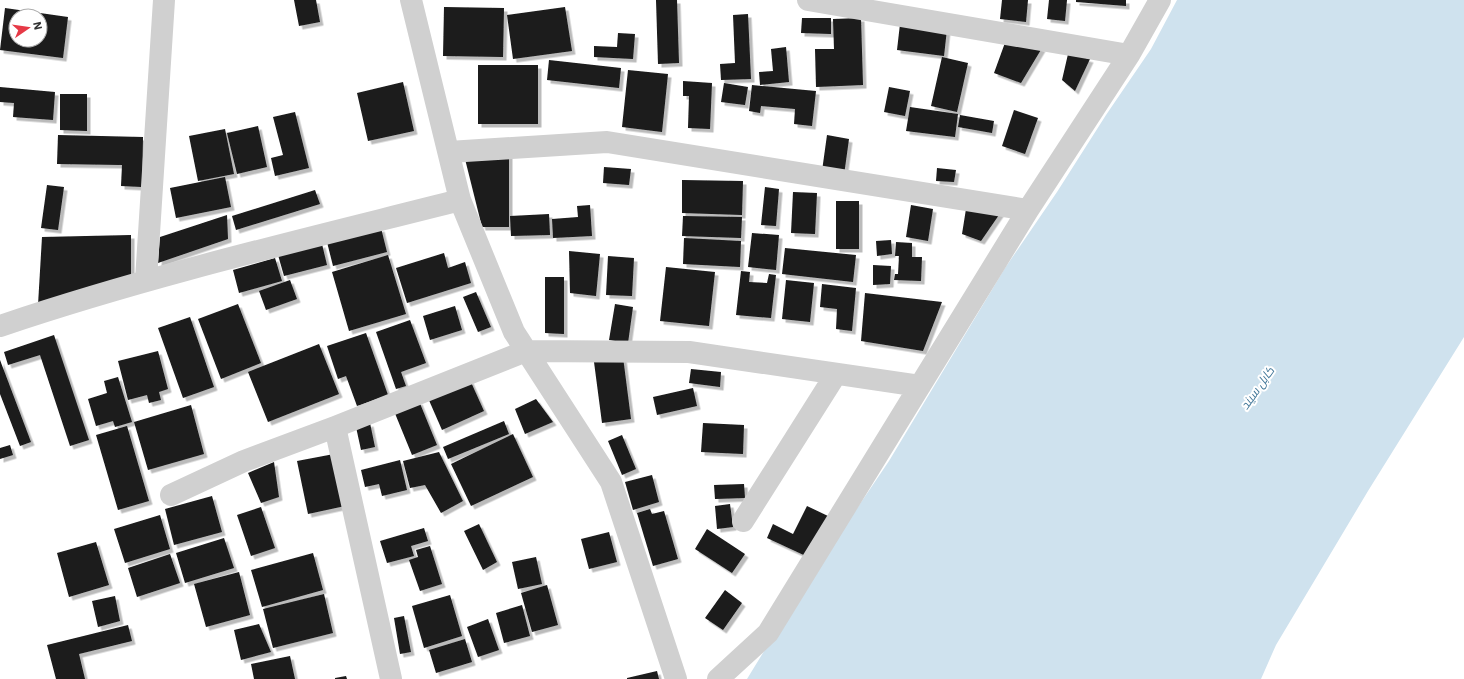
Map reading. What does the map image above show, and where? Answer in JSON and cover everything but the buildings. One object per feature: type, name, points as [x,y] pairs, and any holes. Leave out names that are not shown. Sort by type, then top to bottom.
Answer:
[{"type":"street","points":[[146,280],[164,0]]},
{"type":"street","points":[[411,0],[460,200],[514,332],[611,482],[676,679]]},
{"type":"street","points":[[808,0],[1129,55]]},
{"type":"street","points":[[718,679],[768,633],[1028,210],[1129,55],[1160,0]]},
{"type":"street","points":[[449,152],[607,142],[1028,210]]},
{"type":"street","points":[[0,326],[58,306],[146,280],[460,200]]},
{"type":"street","points":[[171,495],[244,461],[335,427],[526,351],[689,352],[920,386]]},
{"type":"street","points":[[743,521],[836,374]]},
{"type":"street","points":[[335,427],[391,679]]},
{"type":"water","name":"کابل سيند","points":[[1177,0],[1464,0],[1464,337],[1368,491],[1276,645],[1261,679],[747,679],[801,591],[889,461],[1005,268],[1151,49]]}]
